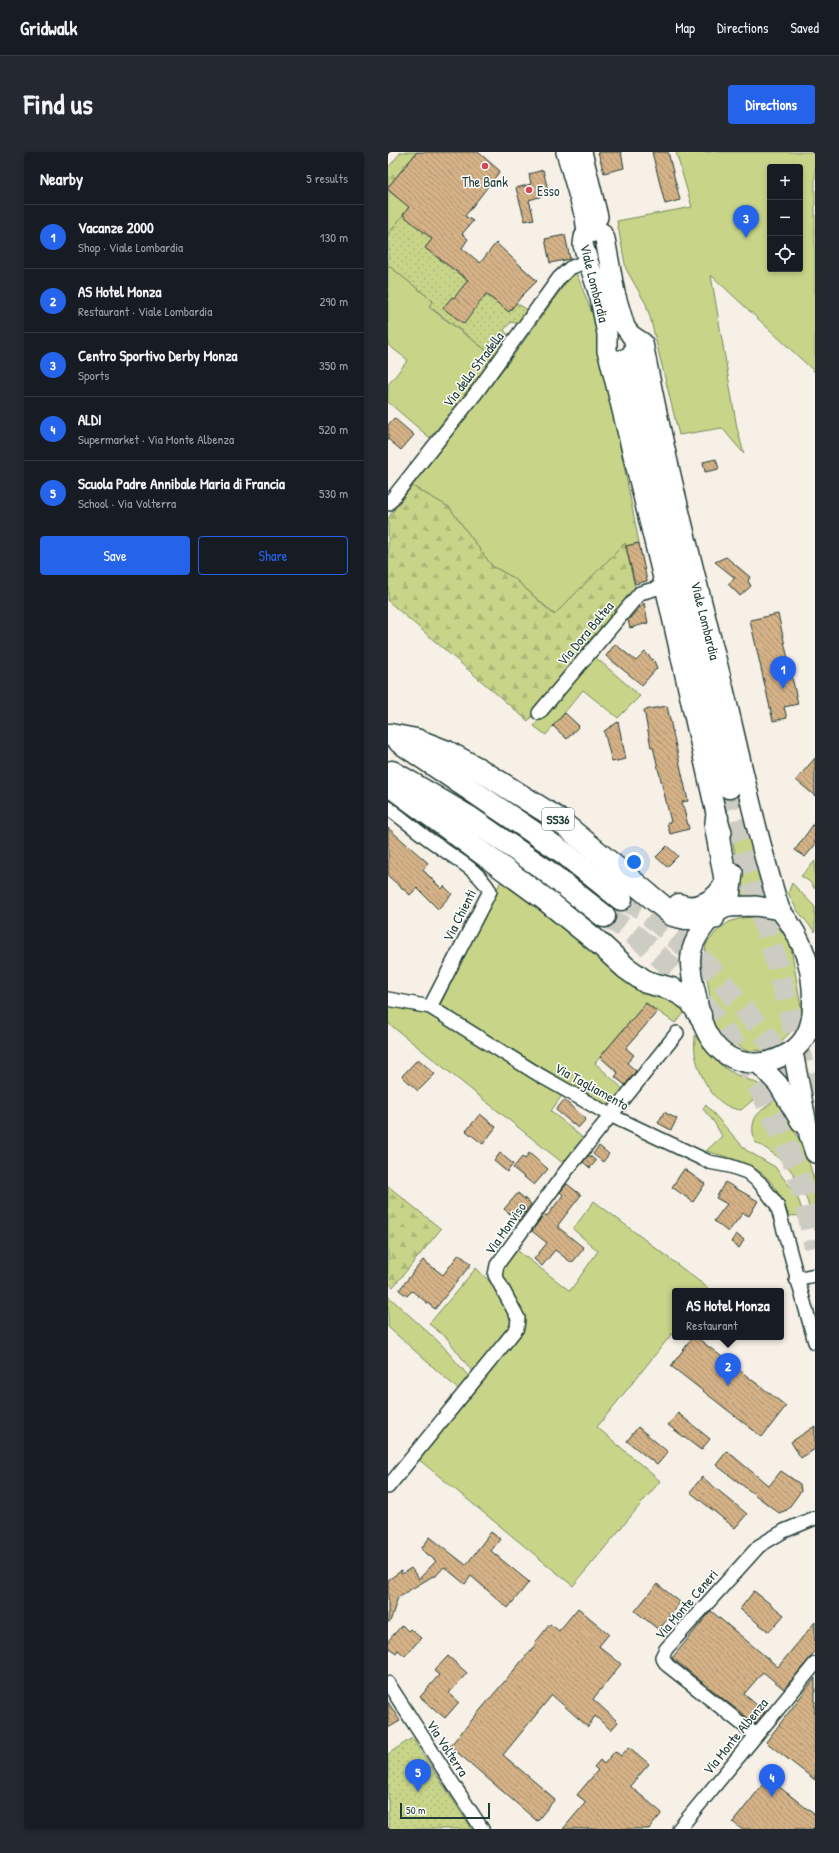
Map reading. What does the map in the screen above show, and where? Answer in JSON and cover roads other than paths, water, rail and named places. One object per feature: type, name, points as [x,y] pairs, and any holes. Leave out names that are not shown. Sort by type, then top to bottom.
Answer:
[{"type":"highway","points":[[619,358],[629,375],[729,787]]},
{"type":"highway","name":"SS36","points":[[389,735],[416,740],[447,752],[480,770],[555,817],[673,915],[686,918],[718,913]]},
{"type":"highway","name":"SS36","points":[[389,735],[564,853],[621,899]]},
{"type":"highway","points":[[388,770],[476,822],[544,869],[604,916]]},
{"type":"highway","points":[[388,784],[546,900],[599,942],[626,968],[646,982],[672,989],[684,996],[691,1001],[700,1015]]},
{"type":"highway","points":[[555,817],[611,848],[673,902],[682,907],[692,908],[702,906],[717,897],[723,891],[726,882],[716,827],[717,818]]},
{"type":"main road","name":"Viale Lombardia","points":[[566,152],[585,217],[594,233],[607,247],[615,293],[625,327],[631,335],[635,345],[635,351],[619,358]]},
{"type":"main road","name":"Viale Lombardia","points":[[582,152],[594,233]]},
{"type":"main road","name":"Viale Lombardia","points":[[594,233],[584,238],[583,245],[600,298],[607,334],[607,351],[619,358],[665,586],[717,818],[732,857],[734,878],[730,898],[701,931],[694,942],[690,956],[700,1015],[705,1030],[722,1052],[741,1063],[758,1064],[777,1060],[793,1052]]},
{"type":"main road","name":"Viale Lombardia","points":[[631,335],[643,343],[662,439],[686,539],[742,764],[763,857],[780,910]]},
{"type":"main road","points":[[718,913],[756,906],[780,910],[794,928],[804,946],[813,997],[808,1029],[802,1042],[793,1052],[797,1065],[798,1082],[809,1135],[815,1154]]},
{"type":"main road","points":[[758,1064],[778,1084],[809,1135]]},
{"type":"street","name":"Via della Stradella","points":[[388,504],[476,393],[559,278],[570,268],[589,260]]},
{"type":"street","name":"Via Dora Baltea","points":[[539,713],[640,593],[665,586]]},
{"type":"street","name":"Via Chienti","points":[[388,808],[437,846],[458,859],[480,876],[490,891],[430,1007]]},
{"type":"street","name":"Via Tagliamento","points":[[388,998],[430,1007],[541,1076],[610,1115],[709,1162],[730,1166],[747,1172],[760,1183],[777,1205],[796,1279]]},
{"type":"street","name":"Via Monviso","points":[[388,1487],[516,1328],[518,1318],[495,1274],[497,1265],[566,1171],[677,1033]]},
{"type":"street","points":[[815,1275],[796,1279],[815,1342]]},
{"type":"street","name":"Via Monte Ceneri","points":[[756,1735],[667,1665],[662,1657],[666,1649],[758,1546],[784,1531],[815,1518]]},
{"type":"street","name":"Via Monte Albenza","points":[[679,1829],[815,1664]]},
{"type":"street","name":"Via Volterra","points":[[388,1683],[482,1829]]},
{"type":"tunnel","points":[[729,787],[750,877],[777,964],[815,1112]]},
{"type":"tunnel","points":[[621,899],[641,908],[713,971],[768,1039],[800,1098]]},
{"type":"tunnel","points":[[604,916],[626,929],[660,957],[698,997],[732,1041],[760,1089],[794,1165],[805,1198],[815,1247]]},
{"type":"place","name":"The Bank","points":[[485,166]]},
{"type":"place","name":"Esso","points":[[529,190]]},
{"type":"place","name":"Centro Sportivo Derby Monza","points":[[746,238]]},
{"type":"place","name":"Vacanze 2000","points":[[783,689]]},
{"type":"place","name":"AS Hotel Monza","points":[[728,1386]]},
{"type":"place","name":"Scuola Padre Annibale Maria di Francia","points":[[418,1792]]},
{"type":"place","name":"ALDI","points":[[772,1797]]}]
